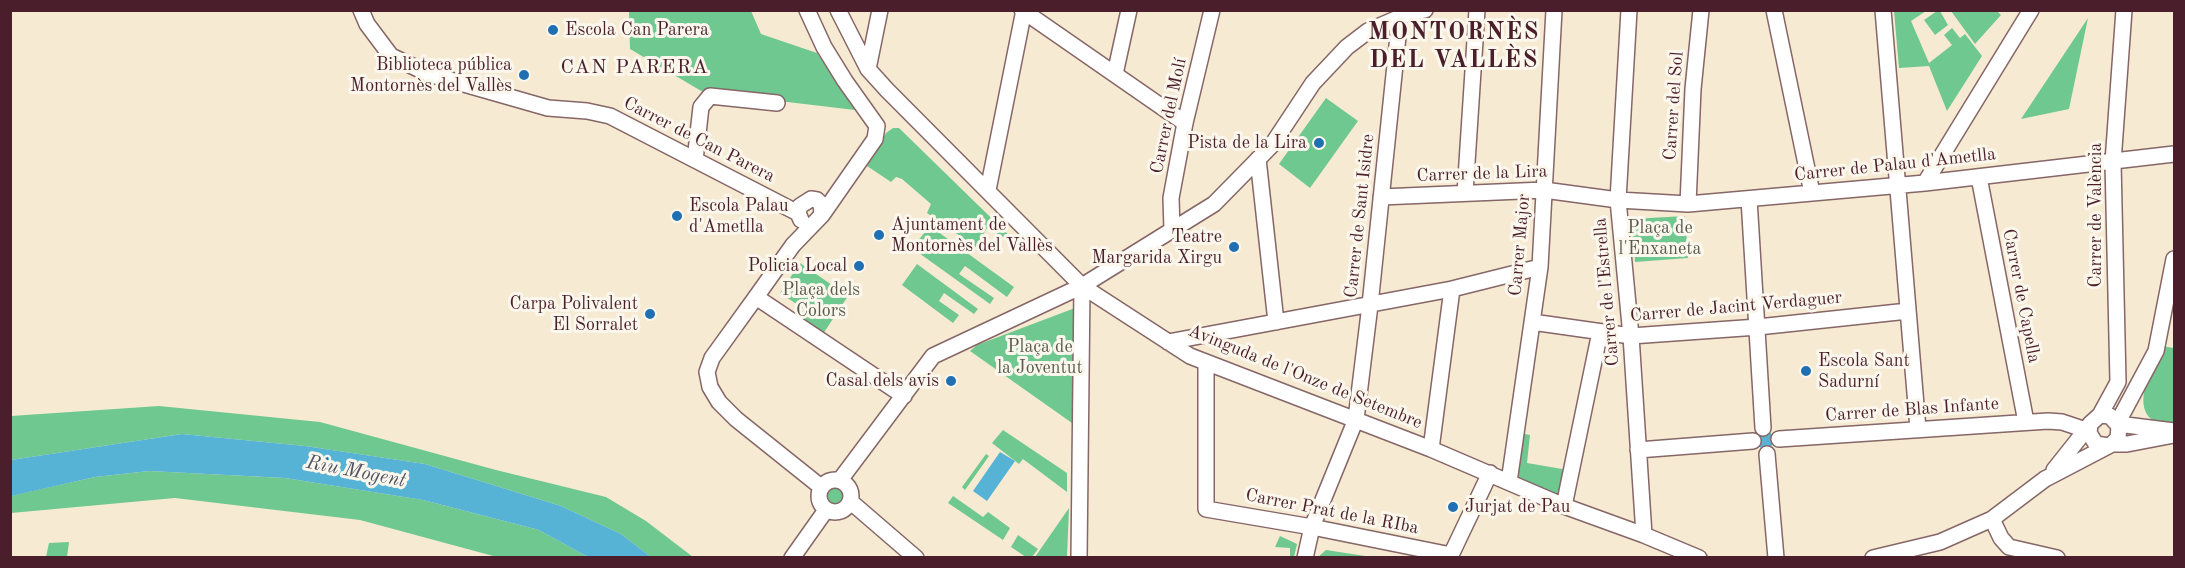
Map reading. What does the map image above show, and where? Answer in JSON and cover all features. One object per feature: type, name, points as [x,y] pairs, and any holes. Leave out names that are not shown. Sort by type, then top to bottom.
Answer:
[{"type":"street","name":"Carrer de Can Parera","points":[[362,10],[367,24],[391,56],[429,74],[548,108],[587,111],[610,116],[808,218]]},
{"type":"street","points":[[807,10],[830,56],[878,126],[875,139],[836,194],[808,218],[793,245],[712,358],[707,372],[710,387],[719,402],[736,419],[820,488]]},
{"type":"street","name":"Avinguda de l'Onze de Setembre","points":[[838,10],[868,69],[1082,286],[1168,342],[1190,356],[1431,448],[1564,506],[1699,558]]},
{"type":"street","points":[[868,69],[880,10]]},
{"type":"street","points":[[1114,74],[1129,10]]},
{"type":"street","name":"Carrer del Molí","points":[[1172,230],[1172,198],[1185,123],[1212,10]]},
{"type":"street","points":[[840,480],[933,357],[1082,286],[1214,204],[1272,145],[1313,83],[1347,47],[1368,31],[1400,17],[1425,10]]},
{"type":"street","points":[[1465,193],[1477,10]]},
{"type":"street","name":"Carrer Major","points":[[1509,482],[1540,267],[1554,10]]},
{"type":"street","name":"Carrer de l'Estrella","points":[[1629,10],[1618,200],[1644,535]]},
{"type":"street","name":"Carrer del Sol","points":[[1688,204],[1693,89],[1701,10]]},
{"type":"street","points":[[1774,10],[1812,193]]},
{"type":"street","points":[[1883,10],[1918,429]]},
{"type":"street","points":[[1925,183],[2031,10]]},
{"type":"street","name":"Carrer de València","points":[[2100,415],[2118,382],[2113,162],[2124,10]]},
{"type":"street","points":[[988,190],[1023,11],[1185,123]]},
{"type":"street","name":"Carrer de Sant Isidre","points":[[1305,558],[1312,527],[1356,419],[1400,17]]},
{"type":"street","points":[[695,160],[701,106],[710,96],[777,103]]},
{"type":"street","name":"Carrer de Palau d'Ametlla","points":[[1618,200],[1688,204],[1749,199],[1898,186],[2175,154]]},
{"type":"street","points":[[1258,159],[1276,322]]},
{"type":"street","name":"Carrer de Capella","points":[[1978,177],[2026,422]]},
{"type":"street","name":"Carrer de la Lira","points":[[1381,197],[1544,190],[1618,200]]},
{"type":"street","points":[[1749,199],[1763,428]]},
{"type":"street","points":[[1873,558],[1940,542],[1992,519],[2045,479],[2110,445],[2120,434],[2118,423],[2156,351],[2175,259]]},
{"type":"street","points":[[1168,342],[1452,289],[1540,267]]},
{"type":"street","points":[[1079,558],[1082,286]]},
{"type":"street","points":[[1431,448],[1452,289]]},
{"type":"street","points":[[756,297],[904,396]]},
{"type":"street","name":"Carrer de Jacint Verdaguer","points":[[1532,322],[1630,336],[1758,327],[1908,311]]},
{"type":"street","points":[[1564,506],[1600,332]]},
{"type":"street","name":"Carrer Prat de la RIba","points":[[1206,362],[1206,509],[1312,527],[1451,555],[1490,473]]},
{"type":"street","points":[[2136,389],[2138,414],[2149,427]]},
{"type":"street","points":[[2100,415],[2110,416],[2118,423],[2175,433],[2127,444],[2110,445],[2096,444],[2089,432],[2092,420],[2100,415]]},
{"type":"street","points":[[2048,421],[2061,428],[2067,440],[2066,456]]},
{"type":"street","name":"Carrer de Blas Infante","points":[[1779,439],[2048,421],[2062,422],[2089,432]]},
{"type":"street","points":[[1763,428],[1774,430],[1779,439],[1777,448],[1767,454],[1757,450],[1753,441],[1755,434],[1763,428]]},
{"type":"street","points":[[2045,479],[2081,436],[2089,432]]},
{"type":"street","points":[[1638,450],[1753,441]]},
{"type":"street","points":[[1767,454],[1776,558]]},
{"type":"street","points":[[829,480],[840,480],[850,489],[851,502],[847,508],[833,513],[826,510],[819,502],[820,488],[829,480]]},
{"type":"street","points":[[851,502],[916,558]]},
{"type":"street","points":[[792,558],[826,510]]},
{"type":"street","points":[[1992,519],[2001,538],[2009,547],[2057,558]]},
{"type":"green space","points":[[629,11],[751,11],[761,34],[817,53],[855,110],[703,92],[630,49]]},
{"type":"green space","points":[[1894,11],[1926,11],[1911,21],[1929,63],[1952,45],[1944,35],[1952,28],[1960,38],[1965,34],[1982,56],[1947,111],[1929,66],[1899,68]]},
{"type":"green space","points":[[1940,11],[1948,25],[1935,35],[1924,20]]},
{"type":"green space","points":[[1951,11],[1997,11],[2001,15],[1975,44]]},
{"type":"green space","points":[[2088,18],[2069,109],[2021,119]]},
{"type":"green space","name":"Pista de la Lira","points":[[1326,98],[1358,121],[1310,188],[1279,164]]},
{"type":"green space","points":[[893,128],[899,128],[1020,246],[987,228],[976,247],[927,213],[931,204],[902,179],[896,177],[891,182],[867,166],[886,133]]},
{"type":"green space","name":"Plaça de l'Enxaneta","points":[[1685,216],[1688,258],[1635,262],[1632,219]]},
{"type":"green space","points":[[930,226],[1014,287],[1007,297],[965,266],[959,274],[994,298],[990,304],[912,248]]},
{"type":"green space","name":"Plaça dels Colors","points":[[800,263],[848,296],[823,334],[798,317],[804,309],[780,293]]},
{"type":"green space","points":[[917,264],[978,309],[974,314],[944,293],[939,301],[959,315],[953,323],[902,285]]},
{"type":"green space","name":"Plaça de la Joventut","points":[[1075,308],[1077,333],[1072,423],[970,351],[977,345]]},
{"type":"green space","points":[[2161,346],[2174,348],[2174,427],[2152,420],[2146,413],[2144,404],[2146,384]]},
{"type":"green space","points":[[159,406],[320,422],[606,497],[646,521],[693,557],[651,557],[621,534],[561,506],[425,464],[305,446],[182,434],[11,460],[11,416]]},
{"type":"green space","points":[[1003,430],[1067,473],[1067,492],[1023,459],[1019,464],[992,443]]},
{"type":"green space","points":[[1520,433],[1530,435],[1527,463],[1568,470],[1561,500],[1513,479]]},
{"type":"green space","points":[[986,454],[989,456],[965,490],[962,487]]},
{"type":"green space","points":[[149,471],[285,478],[423,500],[539,530],[588,557],[497,557],[360,520],[175,498],[11,513],[10,496],[95,477]]},
{"type":"green space","points":[[834,487],[840,490],[843,496],[840,502],[834,505],[828,502],[825,496],[828,490]]},
{"type":"green space","points":[[953,496],[983,517],[988,512],[1010,528],[1003,540],[948,503]]},
{"type":"green space","points":[[1069,508],[1067,557],[1035,557]]},
{"type":"green space","points":[[1018,535],[1038,549],[1032,557],[1026,557],[1011,547]]},
{"type":"green space","points":[[1280,536],[1297,544],[1294,557],[1290,557],[1290,548],[1275,547]]},
{"type":"green space","points":[[69,542],[67,557],[46,557],[49,543]]},
{"type":"green space","points":[[1326,550],[1372,557],[1318,557]]},
{"type":"water","points":[[1761,431],[1769,431],[1774,436],[1772,447],[1761,449],[1756,444],[1756,436]]},
{"type":"water","name":"Riu Mogent","points":[[182,434],[305,446],[425,464],[561,506],[621,534],[651,557],[588,557],[539,530],[423,500],[285,478],[149,471],[95,477],[11,496],[11,460]]},
{"type":"water","points":[[1000,452],[1015,461],[987,501],[973,491]]},
{"type":"place","name":"Escola Can Parera","points":[[553,30]]},
{"type":"place","name":"Biblioteca pública Montornès del Vallès","points":[[524,75]]},
{"type":"place","name":"Pista de la Lira","points":[[1319,143]]},
{"type":"place","name":"Escola Palau d'Ametlla","points":[[677,216]]},
{"type":"place","name":"Ajuntament de Montornès del Vallès","points":[[879,235]]},
{"type":"place","name":"Teatre Margarida Xirgu","points":[[1234,247]]},
{"type":"place","name":"Policia Local","points":[[859,266]]},
{"type":"place","name":"Carpa Polivalent El Sorralet","points":[[650,314]]},
{"type":"place","name":"Escola Sant Sadurní","points":[[1806,371]]},
{"type":"place","name":"Casal dels avis","points":[[951,381]]},
{"type":"place","name":"Jurjat de Pau","points":[[1453,507]]},
{"type":"district","name":"MONTORNÈS DEL VALLÈS","points":[[1454,47]]},
{"type":"district","name":"CAN PARERA","points":[[635,68]]}]
